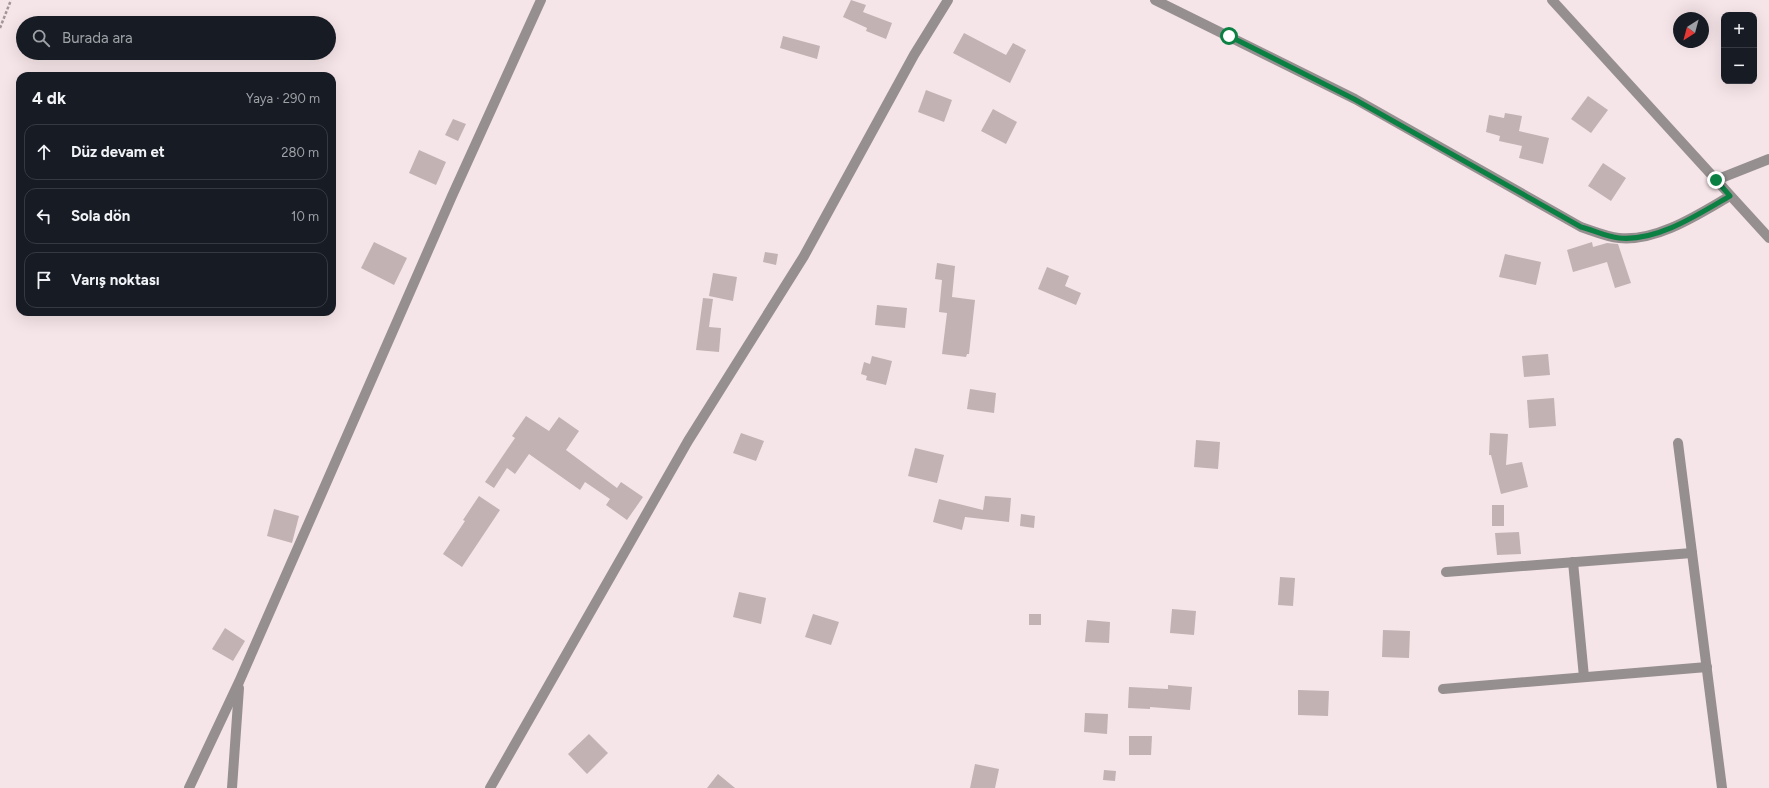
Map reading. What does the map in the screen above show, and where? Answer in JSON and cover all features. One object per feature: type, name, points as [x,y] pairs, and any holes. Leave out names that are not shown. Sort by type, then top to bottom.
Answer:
[{"type":"street","points":[[189,788],[239,682],[449,203],[541,0]]},
{"type":"street","points":[[490,788],[688,441],[804,256],[914,55],[948,0]]},
{"type":"street","points":[[1155,0],[1354,99],[1581,227],[1619,238],[1647,236],[1687,221],[1730,196]]},
{"type":"street","points":[[1552,0],[1769,238]]},
{"type":"street","points":[[1716,180],[1769,159]]},
{"type":"street","points":[[1678,443],[1722,788]]},
{"type":"street","points":[[1446,572],[1692,554]]},
{"type":"street","points":[[1573,562],[1584,677]]},
{"type":"street","points":[[1443,689],[1707,667]]},
{"type":"street","points":[[232,788],[239,682]]},
{"type":"path","points":[[0,28],[11,0]]},
{"type":"building","points":[[851,0],[866,5],[863,12],[892,23],[886,39],[866,31],[867,28],[843,17]]},
{"type":"building","points":[[964,33],[1006,55],[1013,43],[1026,50],[1010,83],[953,53]]},
{"type":"building","points":[[783,36],[820,46],[817,59],[780,48]]},
{"type":"building","points":[[926,90],[952,100],[944,122],[918,112]]},
{"type":"building","points":[[1588,96],[1608,110],[1591,133],[1571,119]]},
{"type":"building","points":[[993,109],[1017,122],[1006,144],[981,131]]},
{"type":"building","points":[[1505,113],[1522,116],[1519,131],[1549,138],[1543,164],[1519,158],[1522,146],[1499,141],[1500,136],[1486,132],[1489,115],[1504,118]]},
{"type":"building","points":[[453,119],[466,124],[458,141],[445,135]]},
{"type":"building","points":[[419,150],[446,162],[436,185],[409,173]]},
{"type":"building","points":[[1603,163],[1626,178],[1611,201],[1588,186]]},
{"type":"building","points":[[374,242],[407,258],[394,285],[361,268]]},
{"type":"building","points":[[1592,242],[1593,247],[1607,243],[1618,244],[1631,283],[1615,288],[1607,262],[1573,272],[1567,250]]},
{"type":"building","points":[[765,252],[778,254],[776,265],[763,262]]},
{"type":"building","points":[[1505,254],[1541,262],[1536,285],[1499,277]]},
{"type":"building","points":[[937,263],[955,266],[952,297],[975,300],[969,354],[967,354],[966,357],[942,354],[947,313],[939,312],[942,280],[935,279]]},
{"type":"building","points":[[1047,267],[1069,276],[1065,286],[1081,293],[1076,305],[1038,289]]},
{"type":"building","points":[[713,273],[737,277],[733,301],[709,296]]},
{"type":"building","points":[[703,298],[713,299],[709,327],[721,328],[719,352],[696,350]]},
{"type":"building","points":[[877,305],[907,308],[905,328],[875,325]]},
{"type":"building","points":[[1548,354],[1550,375],[1524,377],[1522,356]]},
{"type":"building","points":[[872,356],[892,361],[886,385],[866,380],[867,376],[861,374],[864,362],[870,364]]},
{"type":"building","points":[[970,389],[996,393],[994,413],[967,409]]},
{"type":"building","points":[[1554,398],[1556,426],[1529,428],[1527,400]]},
{"type":"building","points":[[526,416],[549,431],[559,417],[579,431],[566,450],[617,488],[621,482],[643,497],[627,520],[606,505],[610,499],[585,482],[580,490],[529,454],[515,474],[507,468],[494,488],[485,482],[515,438],[512,436]]},
{"type":"building","points":[[741,433],[764,441],[756,461],[733,453]]},
{"type":"building","points":[[1490,433],[1508,434],[1506,465],[1522,462],[1528,487],[1501,494],[1491,455],[1489,455]]},
{"type":"building","points":[[1196,440],[1220,442],[1218,469],[1194,467]]},
{"type":"building","points":[[915,448],[944,455],[937,483],[908,476]]},
{"type":"building","points":[[479,496],[500,510],[462,567],[443,554],[465,521],[463,520]]},
{"type":"building","points":[[985,496],[1011,498],[1009,522],[965,517],[962,530],[933,522],[939,499],[983,510]]},
{"type":"building","points":[[1492,505],[1504,505],[1504,526],[1492,526]]},
{"type":"building","points":[[274,509],[299,516],[292,543],[267,536]]},
{"type":"building","points":[[1021,514],[1035,516],[1034,528],[1020,526]]},
{"type":"building","points":[[1519,532],[1521,554],[1497,555],[1495,533]]},
{"type":"building","points":[[1280,577],[1295,578],[1293,606],[1278,605]]},
{"type":"building","points":[[739,592],[766,598],[761,624],[733,617]]},
{"type":"building","points":[[1172,609],[1196,611],[1194,635],[1170,633]]},
{"type":"building","points":[[813,614],[839,622],[831,645],[805,637]]},
{"type":"building","points":[[1029,614],[1041,614],[1041,625],[1029,625]]},
{"type":"building","points":[[1087,620],[1110,622],[1109,643],[1085,642]]},
{"type":"building","points":[[225,628],[245,641],[233,661],[212,649]]},
{"type":"building","points":[[1383,630],[1410,631],[1409,658],[1382,657]]},
{"type":"building","points":[[1168,685],[1192,687],[1190,710],[1150,707],[1150,709],[1128,708],[1129,687],[1168,689]]},
{"type":"building","points":[[1298,690],[1329,691],[1328,716],[1298,715]]},
{"type":"building","points":[[1085,713],[1108,714],[1107,734],[1084,732]]},
{"type":"building","points":[[589,734],[608,753],[587,774],[568,754]]},
{"type":"building","points":[[1129,736],[1152,736],[1151,755],[1129,755]]},
{"type":"building","points":[[975,764],[999,769],[995,788],[970,788]]},
{"type":"building","points":[[1104,770],[1116,771],[1115,781],[1103,780]]},
{"type":"building","points":[[718,774],[735,788],[707,788]]},
{"type":"route","points":[[1229,36],[1354,99],[1581,227],[1619,238],[1647,236],[1687,221],[1730,196],[1716,180]]}]
